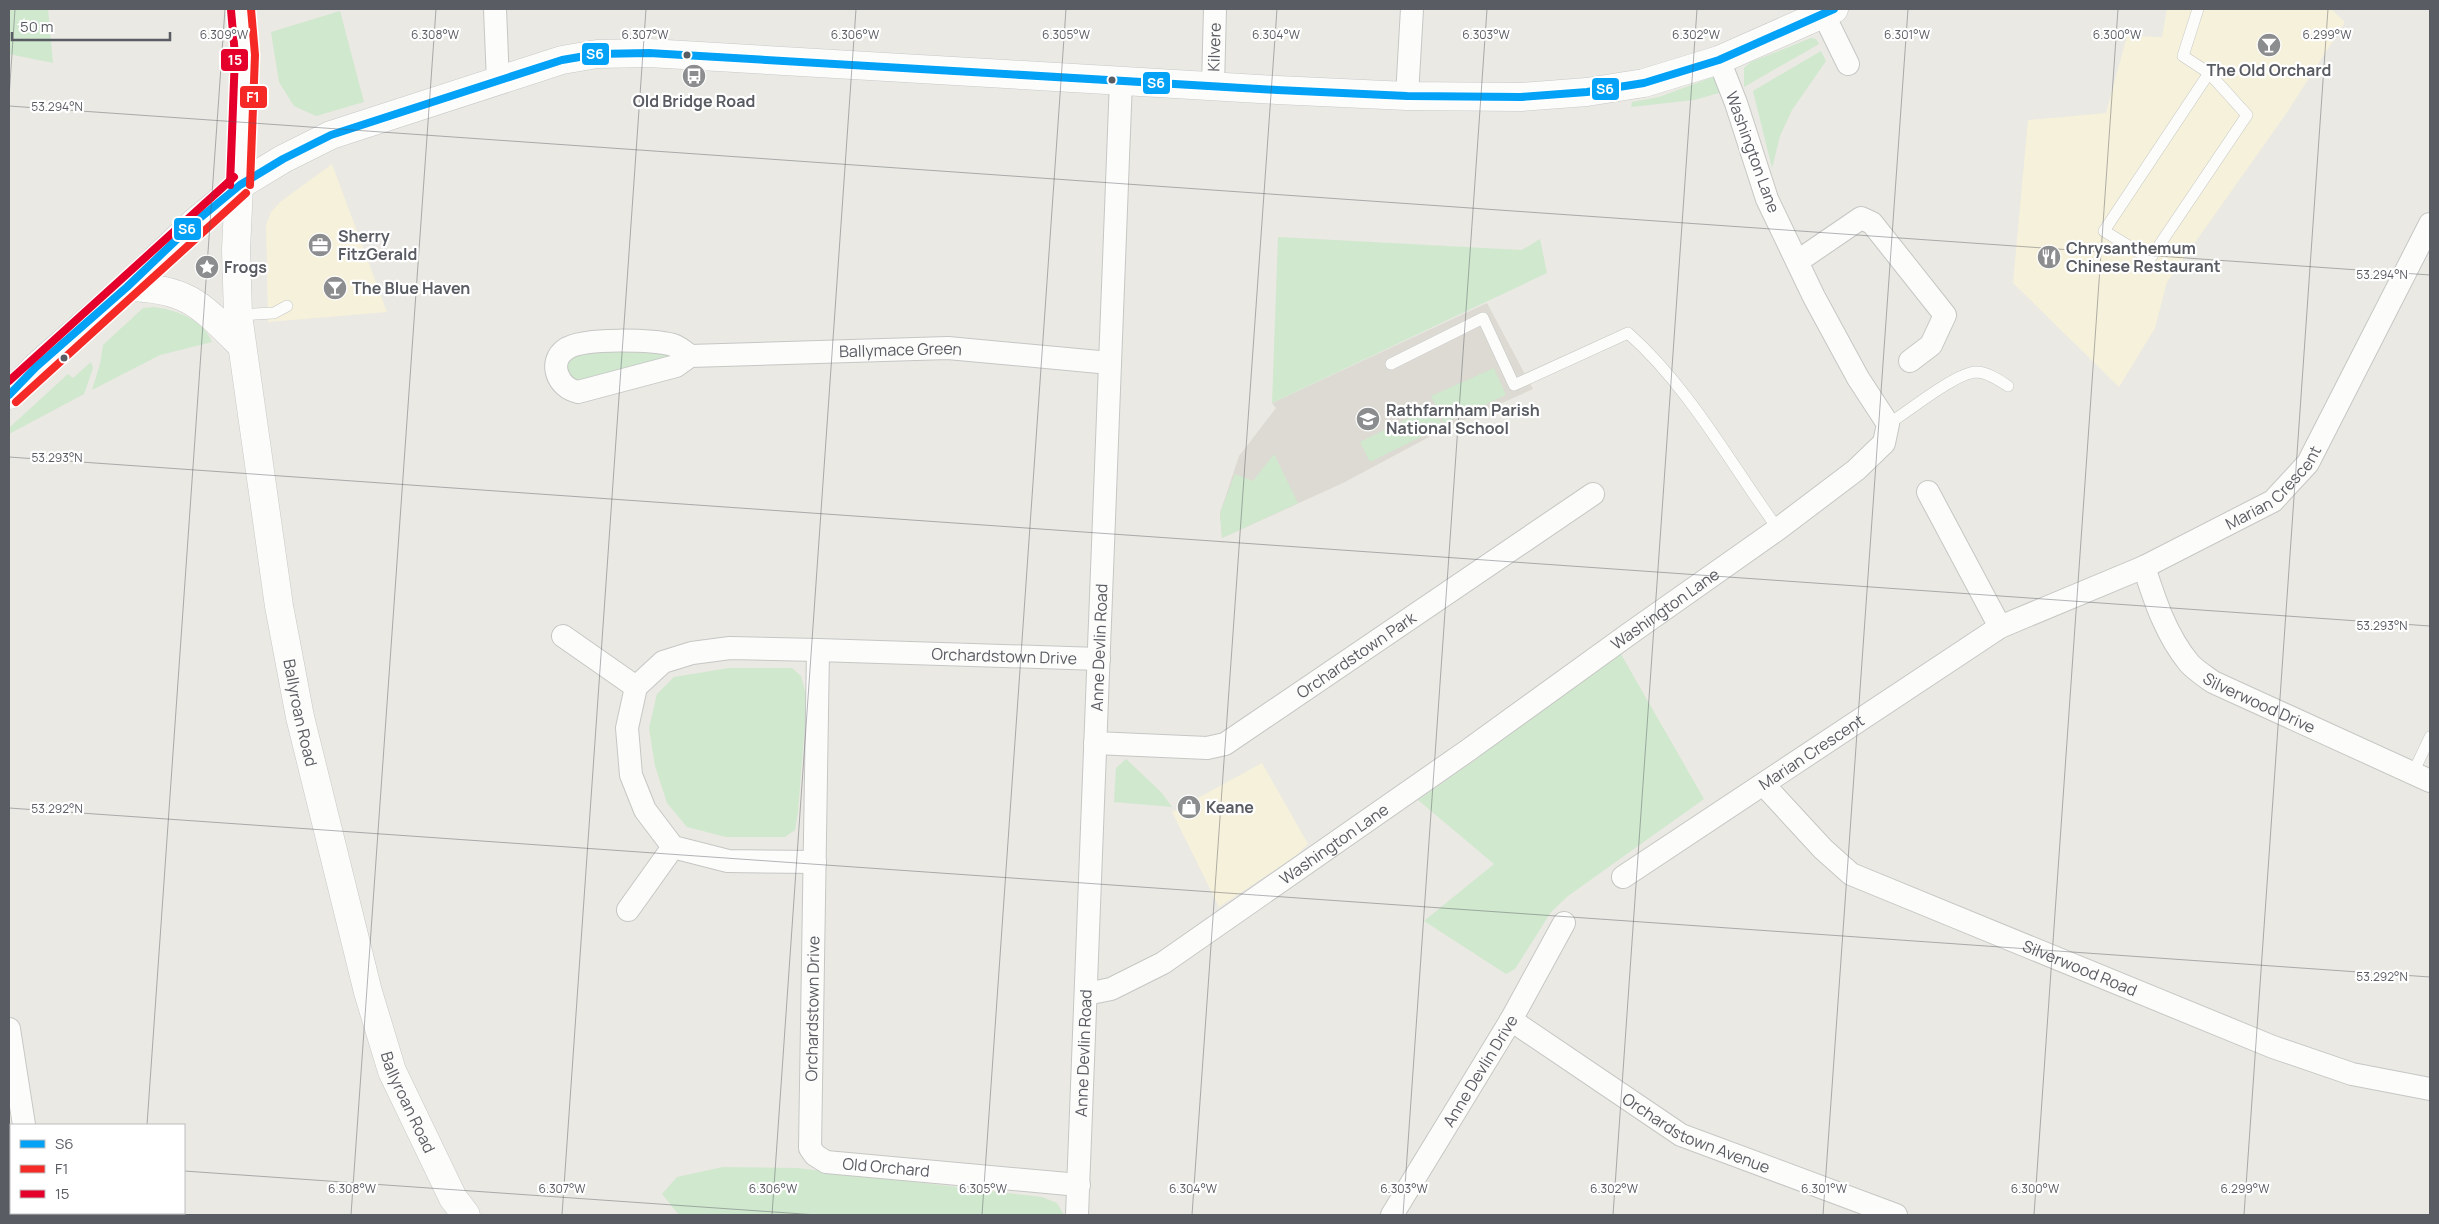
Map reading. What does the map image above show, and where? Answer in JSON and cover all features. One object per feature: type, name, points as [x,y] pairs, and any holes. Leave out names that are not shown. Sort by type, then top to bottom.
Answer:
[{"type":"main road","points":[[240,185],[245,55],[241,9]]},
{"type":"main road","points":[[9,395],[36,367],[127,288],[194,223],[240,185],[283,159],[331,135],[562,60],[614,53],[1407,96],[1521,97],[1587,92],[1644,83],[1719,60],[1828,11]]},
{"type":"main road","name":"Ballyroan Road","points":[[240,185],[236,250],[241,345],[278,606],[300,717],[368,992],[392,1071],[453,1198],[466,1215]]},
{"type":"main road","points":[[127,288],[156,288],[192,300],[241,345]]},
{"type":"street","points":[[495,9],[498,82]]},
{"type":"street","name":"Kilvere","points":[[1213,86],[1215,9]]},
{"type":"street","points":[[1407,96],[1412,9]]},
{"type":"street","points":[[1828,11],[1848,64]]},
{"type":"street","name":"Washington Lane","points":[[1086,994],[1111,989],[1163,962],[1467,751],[1778,529],[1856,470],[1884,443],[1888,424],[1858,378],[1767,198],[1736,103],[1719,60]]},
{"type":"street","name":"Anne Devlin Road","points":[[1077,1215],[1120,80]]},
{"type":"street","points":[[1798,262],[1861,218],[1872,223],[1945,315],[1931,346],[1910,361]]},
{"type":"street","name":"Marian Crescent","points":[[1623,878],[2000,627],[2144,567],[2273,501],[2308,463],[2430,224]]},
{"type":"street","name":"Ballymace Green","points":[[690,356],[675,345],[602,340],[573,345],[566,349],[557,361],[557,373],[567,388],[584,391],[676,366],[690,356],[948,348],[1110,363]]},
{"type":"street","points":[[1928,492],[2000,627]]},
{"type":"street","name":"Orchardstown Park","points":[[1096,743],[1207,748],[1225,744],[1593,494]]},
{"type":"street","name":"Silverwood Drive","points":[[2144,567],[2156,604],[2170,636],[2190,664],[2197,670],[2213,682],[2422,777]]},
{"type":"street","points":[[563,636],[636,687],[627,728],[631,775],[645,810],[673,847],[728,861],[815,862]]},
{"type":"street","name":"Orchardstown Drive","points":[[636,687],[663,662],[692,653],[730,648],[1099,659]]},
{"type":"street","name":"Orchardstown Drive","points":[[815,1155],[810,1148],[810,1124],[818,650]]},
{"type":"street","name":"Silverwood Road","points":[[1764,785],[1823,849],[1851,874],[2273,1047],[2352,1074],[2430,1089]]},
{"type":"street","points":[[628,910],[673,847]]},
{"type":"street","name":"Anne Devlin Drive","points":[[1392,1215],[1511,1020],[1564,923]]},
{"type":"street","name":"Orchardstown Avenue","points":[[1511,1020],[1681,1135],[1896,1215]]},
{"type":"street","points":[[9,1029],[24,1124]]},
{"type":"street","name":"Old Orchard","points":[[815,1155],[826,1162],[1079,1185]]},
{"type":"lane","points":[[2198,9],[2183,56],[2208,73],[2247,115],[2150,259],[2104,230],[2208,73]]},
{"type":"lane","points":[[238,315],[274,313],[287,306]]},
{"type":"lane","points":[[1391,364],[1483,318],[1514,385],[1628,333],[1648,351],[1683,392],[1778,529]]},
{"type":"lane","points":[[1888,424],[1956,378],[1976,372],[1993,377],[2008,386]]},
{"type":"lane","points":[[2422,777],[2430,737]]},
{"type":"shaded area","points":[[2167,9],[2331,9],[2345,22],[2286,114],[2167,282],[2155,328],[2119,387],[2013,283],[2028,120],[2106,113],[2127,36],[2162,37]]},
{"type":"shaded area","points":[[332,164],[387,312],[268,322],[266,225],[271,212],[280,202]]},
{"type":"shaded area","name":"Rathfarnham Parish National School","points":[[1487,303],[1533,389],[1444,429],[1343,483],[1222,538],[1220,513],[1239,456],[1276,408],[1272,403]]},
{"type":"shaded area","points":[[1262,763],[1308,844],[1297,855],[1219,907],[1172,812]]},
{"type":"green space","points":[[9,9],[48,9],[53,63],[9,54]]},
{"type":"green space","points":[[340,11],[364,102],[316,116],[294,106],[279,82],[271,32]]},
{"type":"green space","points":[[1811,38],[1816,39],[1819,44],[1744,87],[1744,68],[1751,62]]},
{"type":"green space","points":[[1821,51],[1826,61],[1792,110],[1780,136],[1772,168],[1753,91]]},
{"type":"green space","points":[[1717,77],[1726,91],[1694,100],[1631,107],[1632,102],[1659,97]]},
{"type":"green space","points":[[1278,237],[1522,250],[1540,239],[1547,273],[1272,403]]},
{"type":"green space","points":[[154,307],[171,310],[188,317],[202,327],[212,342],[160,355],[92,390],[100,364],[103,345],[143,308]]},
{"type":"green space","points":[[573,346],[696,353],[575,385],[560,372]]},
{"type":"green space","points":[[91,362],[93,368],[84,394],[9,434],[9,428],[68,374],[73,378]]},
{"type":"green space","points":[[1494,368],[1506,395],[1444,423],[1431,396]]},
{"type":"green space","points":[[1433,406],[1443,426],[1370,462],[1360,442]]},
{"type":"green space","points":[[1274,454],[1298,503],[1222,538],[1220,513],[1235,474],[1253,481]]},
{"type":"green space","points":[[1618,649],[1704,799],[1568,896],[1551,912],[1515,969],[1506,974],[1424,921],[1494,864],[1418,800],[1478,758],[1548,697]]},
{"type":"green space","points":[[729,668],[792,668],[801,676],[807,698],[798,812],[795,830],[785,837],[726,837],[687,827],[667,803],[655,766],[649,728],[657,694],[674,677]]},
{"type":"green space","points":[[1126,759],[1161,792],[1172,807],[1114,802],[1116,768]]},
{"type":"green space","points":[[723,1167],[797,1168],[1042,1197],[1057,1203],[1064,1215],[679,1215],[662,1194],[677,1177]]},
{"type":"transit line","name":"F1","points":[[250,185],[255,55],[251,9]]},
{"type":"transit line","name":"S6","points":[[9,395],[36,367],[127,287],[194,223],[240,185],[283,159],[331,135],[562,60],[597,54],[649,53],[1277,90],[1407,96],[1521,97],[1587,92],[1644,83],[1719,60],[1834,9]]},
{"type":"transit line","name":"15","points":[[230,185],[235,55],[231,10]]},
{"type":"transit line","name":"15","points":[[9,381],[234,177]]},
{"type":"transit line","name":"F1","points":[[16,402],[246,193]]},
{"type":"place","name":"The Old Orchard","points":[[2269,45]]},
{"type":"place","name":"Old Bridge Road","points":[[694,76]]},
{"type":"place","name":"Sherry FitzGerald","points":[[320,245]]},
{"type":"place","name":"Chrysanthemum Chinese Restaurant","points":[[2049,257]]},
{"type":"place","name":"Frogs","points":[[207,267]]},
{"type":"place","name":"The Blue Haven","points":[[335,288]]},
{"type":"place","name":"Rathfarnham Parish National School","points":[[1368,419]]},
{"type":"place","name":"Keane","points":[[1189,807]]}]
